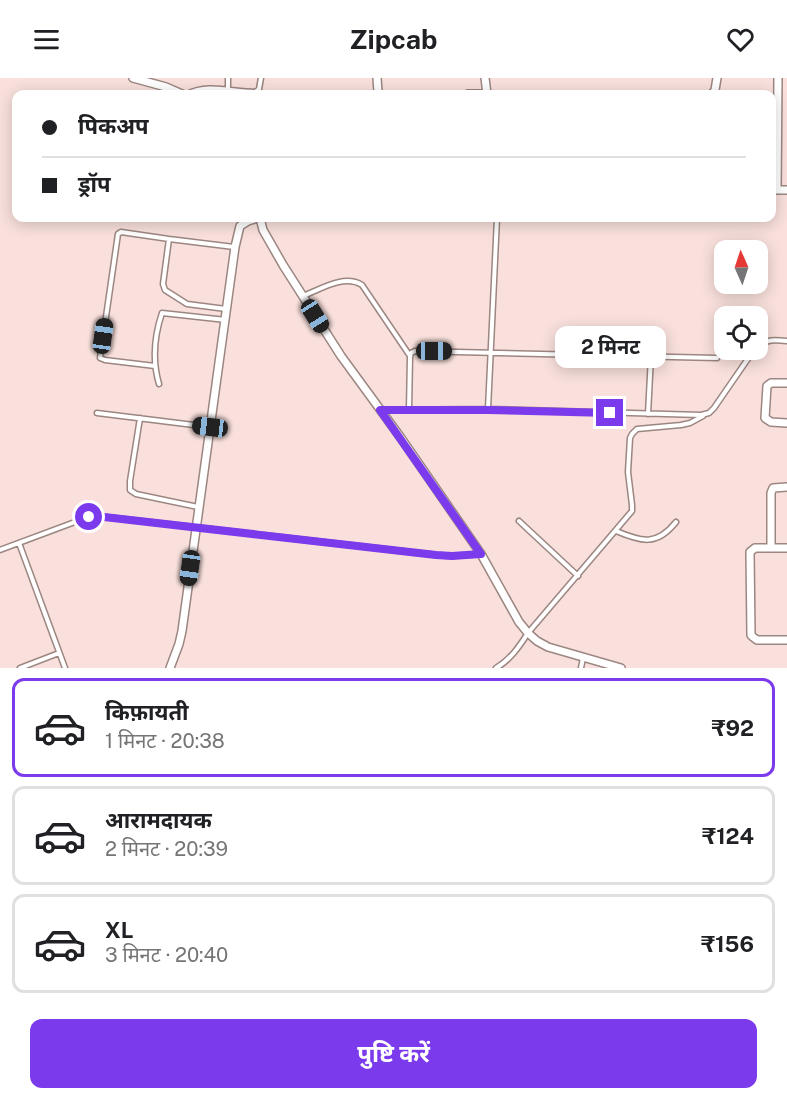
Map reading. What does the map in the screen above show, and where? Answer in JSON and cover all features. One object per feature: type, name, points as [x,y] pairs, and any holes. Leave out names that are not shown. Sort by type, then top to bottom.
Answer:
[{"type":"street","points":[[133,78],[146,80],[173,90]]},
{"type":"street","points":[[776,134],[778,78]]},
{"type":"street","points":[[170,668],[181,637],[235,247],[240,226],[246,222]]},
{"type":"street","points":[[260,222],[263,230],[341,356],[481,554],[519,622],[537,641],[548,647],[621,668]]},
{"type":"street","points":[[787,383],[771,383],[767,386],[765,418],[771,422],[787,423]]},
{"type":"street","points":[[771,547],[771,493],[773,488],[787,487]]},
{"type":"street","points":[[787,548],[755,548],[750,552],[752,635],[758,640],[787,640]]},
{"type":"lane","points":[[198,90],[228,90],[228,78]]},
{"type":"lane","points":[[488,410],[497,222]]},
{"type":"lane","points":[[155,366],[103,360],[100,356],[118,234],[122,232],[235,247]]},
{"type":"lane","points":[[169,239],[163,284],[165,290],[188,304],[227,309]]},
{"type":"lane","points":[[303,296],[340,281],[359,282],[410,357]]},
{"type":"lane","points":[[159,384],[155,366],[155,344],[162,313],[226,320]]},
{"type":"lane","points":[[768,340],[787,340]]},
{"type":"lane","points":[[409,409],[410,357],[415,351],[714,358]]},
{"type":"lane","points":[[648,414],[651,356]]},
{"type":"lane","points":[[496,668],[518,648],[528,633],[630,514],[633,508],[628,472],[630,438],[634,431],[640,428],[686,424],[708,412],[721,400],[747,360]]},
{"type":"lane","points":[[380,410],[701,415],[708,412]]},
{"type":"lane","points":[[97,413],[210,427]]},
{"type":"lane","points":[[140,418],[130,490],[136,494],[198,507]]},
{"type":"lane","points":[[0,549],[97,516],[436,555],[481,554]]},
{"type":"lane","points":[[519,521],[578,576]]},
{"type":"lane","points":[[616,531],[647,541],[664,535],[676,522]]},
{"type":"lane","points":[[19,543],[65,668]]},
{"type":"lane","points":[[20,668],[59,653]]},
{"type":"lane","points":[[581,668],[583,657]]},
{"type":"lane","points":[[506,668],[507,660]]},
{"type":"route","points":[[89,517],[97,516],[436,555],[481,554],[380,410],[610,413]]}]
